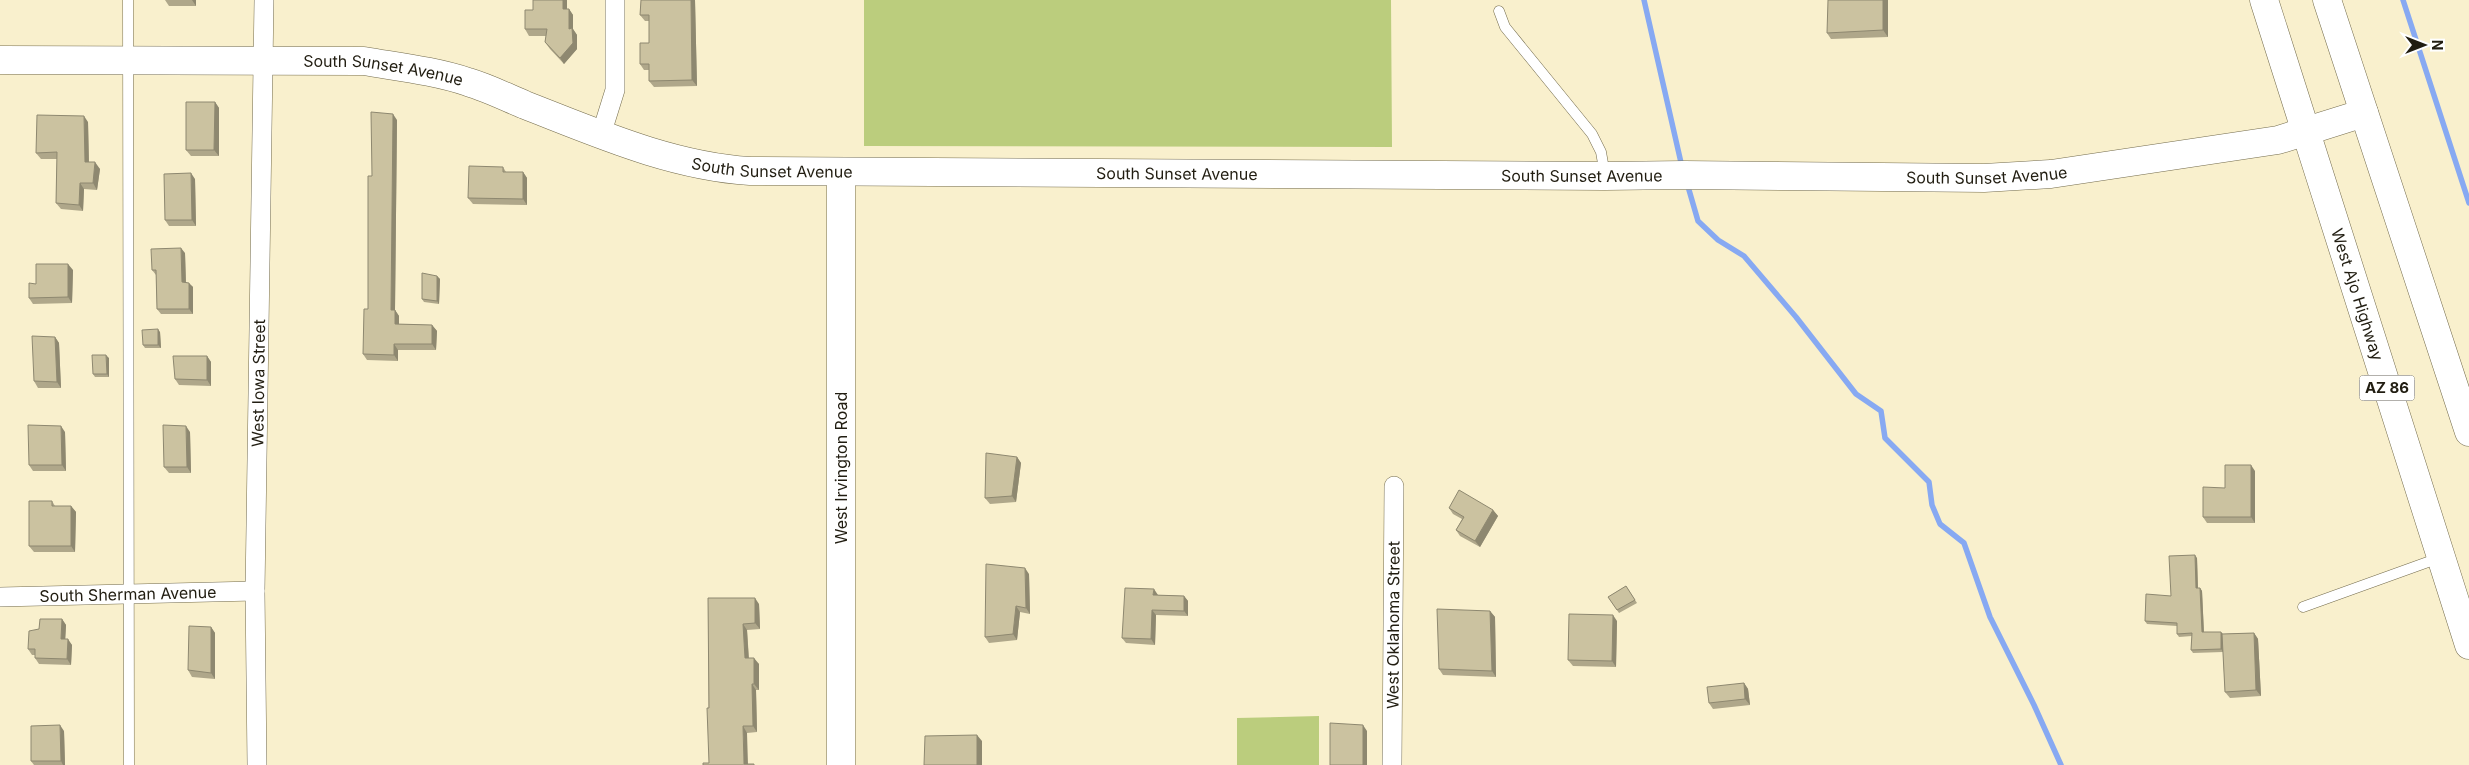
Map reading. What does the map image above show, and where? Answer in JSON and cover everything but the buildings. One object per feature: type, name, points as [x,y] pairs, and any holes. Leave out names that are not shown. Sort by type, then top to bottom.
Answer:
[{"type":"street","name":"West Iowa Street","points":[[257,765],[255,591],[265,60],[264,0]]},
{"type":"street","points":[[601,135],[615,90],[615,0]]},
{"type":"street","name":"West Ajo Highway","points":[[2264,0],[2469,645]]},
{"type":"street","points":[[2327,0],[2469,432]]},
{"type":"street","name":"South Sunset Avenue","points":[[0,60],[364,61],[418,70],[468,82],[601,135],[678,160],[723,170],[1605,176],[1684,174],[1984,178],[2042,175],[2278,140],[2364,113]]},
{"type":"street","name":"West Irvington Road","points":[[841,172],[841,765]]},
{"type":"street","name":"West Oklahoma Street","points":[[1392,765],[1394,486]]},
{"type":"street","name":"South Sherman Avenue","points":[[0,597],[255,591]]},
{"type":"lane","points":[[128,0],[129,765]]},
{"type":"lane","points":[[1499,11],[1505,27],[1592,134],[1600,152],[1605,176]]},
{"type":"lane","points":[[2303,607],[2440,558]]},
{"type":"green space","points":[[864,0],[1391,0],[1392,147],[864,146]]},
{"type":"green space","points":[[1319,716],[1319,765],[1237,765],[1237,718]]},
{"type":"waterway","points":[[1644,0],[1682,167]]},
{"type":"waterway","points":[[2403,0],[2469,203]]},
{"type":"waterway","points":[[1687,183],[1698,221],[1718,240],[1744,256],[1796,317],[1856,394],[1881,411],[1885,438],[1929,482],[1932,505],[1940,524],[1964,543],[1990,617],[2034,705],[2061,765]]}]
